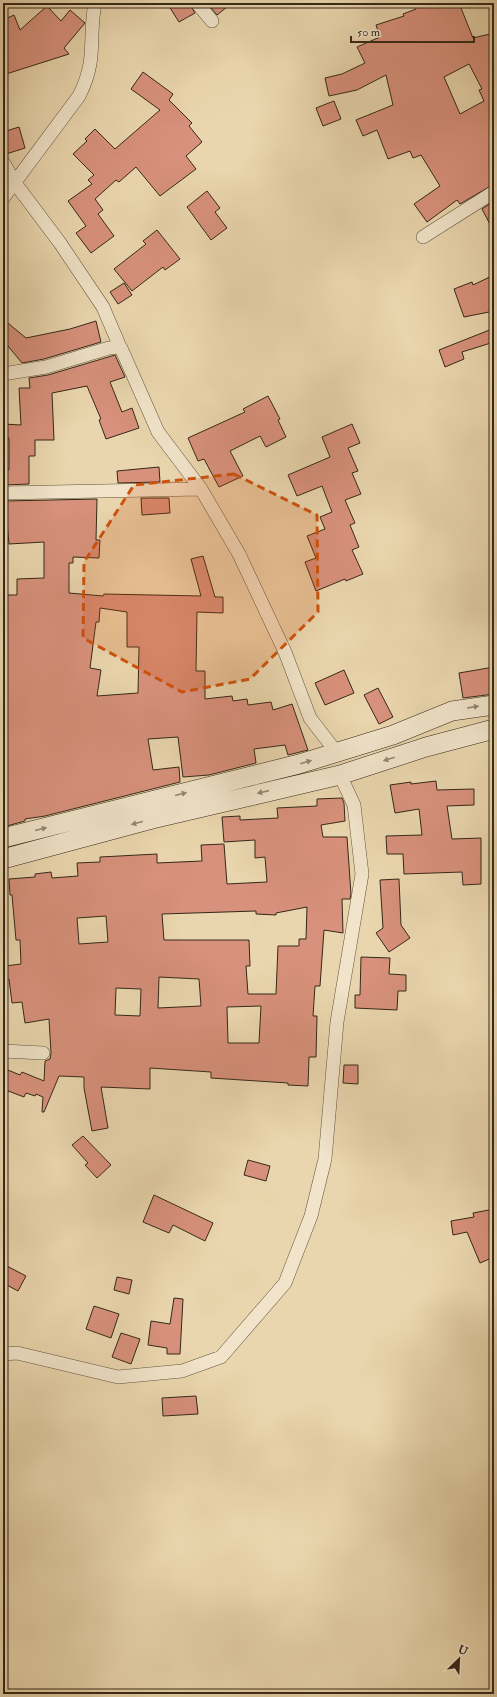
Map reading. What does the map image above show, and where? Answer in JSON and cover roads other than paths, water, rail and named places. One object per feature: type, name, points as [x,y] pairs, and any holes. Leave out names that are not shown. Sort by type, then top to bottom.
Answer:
[{"type":"main road","points":[[3,838],[337,753],[393,735],[452,711],[494,705]]},
{"type":"main road","points":[[3,859],[152,819],[340,775],[426,747],[494,729]]},
{"type":"street","points":[[3,198],[80,96],[86,83],[92,56],[93,14],[95,3]]},
{"type":"street","points":[[197,3],[212,21]]},
{"type":"street","points":[[3,162],[15,183],[60,243],[103,307],[158,432],[201,489],[239,554],[285,652],[310,718],[337,753]]},
{"type":"street","points":[[422,237],[494,192]]},
{"type":"street","points":[[3,374],[46,367],[120,347]]},
{"type":"street","points":[[3,493],[201,489]]},
{"type":"street","points":[[3,1354],[24,1355],[118,1377],[182,1371],[221,1357],[285,1283],[311,1216],[325,1159],[337,1022],[362,874],[354,804],[340,775]]},
{"type":"street","points":[[3,1051],[43,1053]]}]
